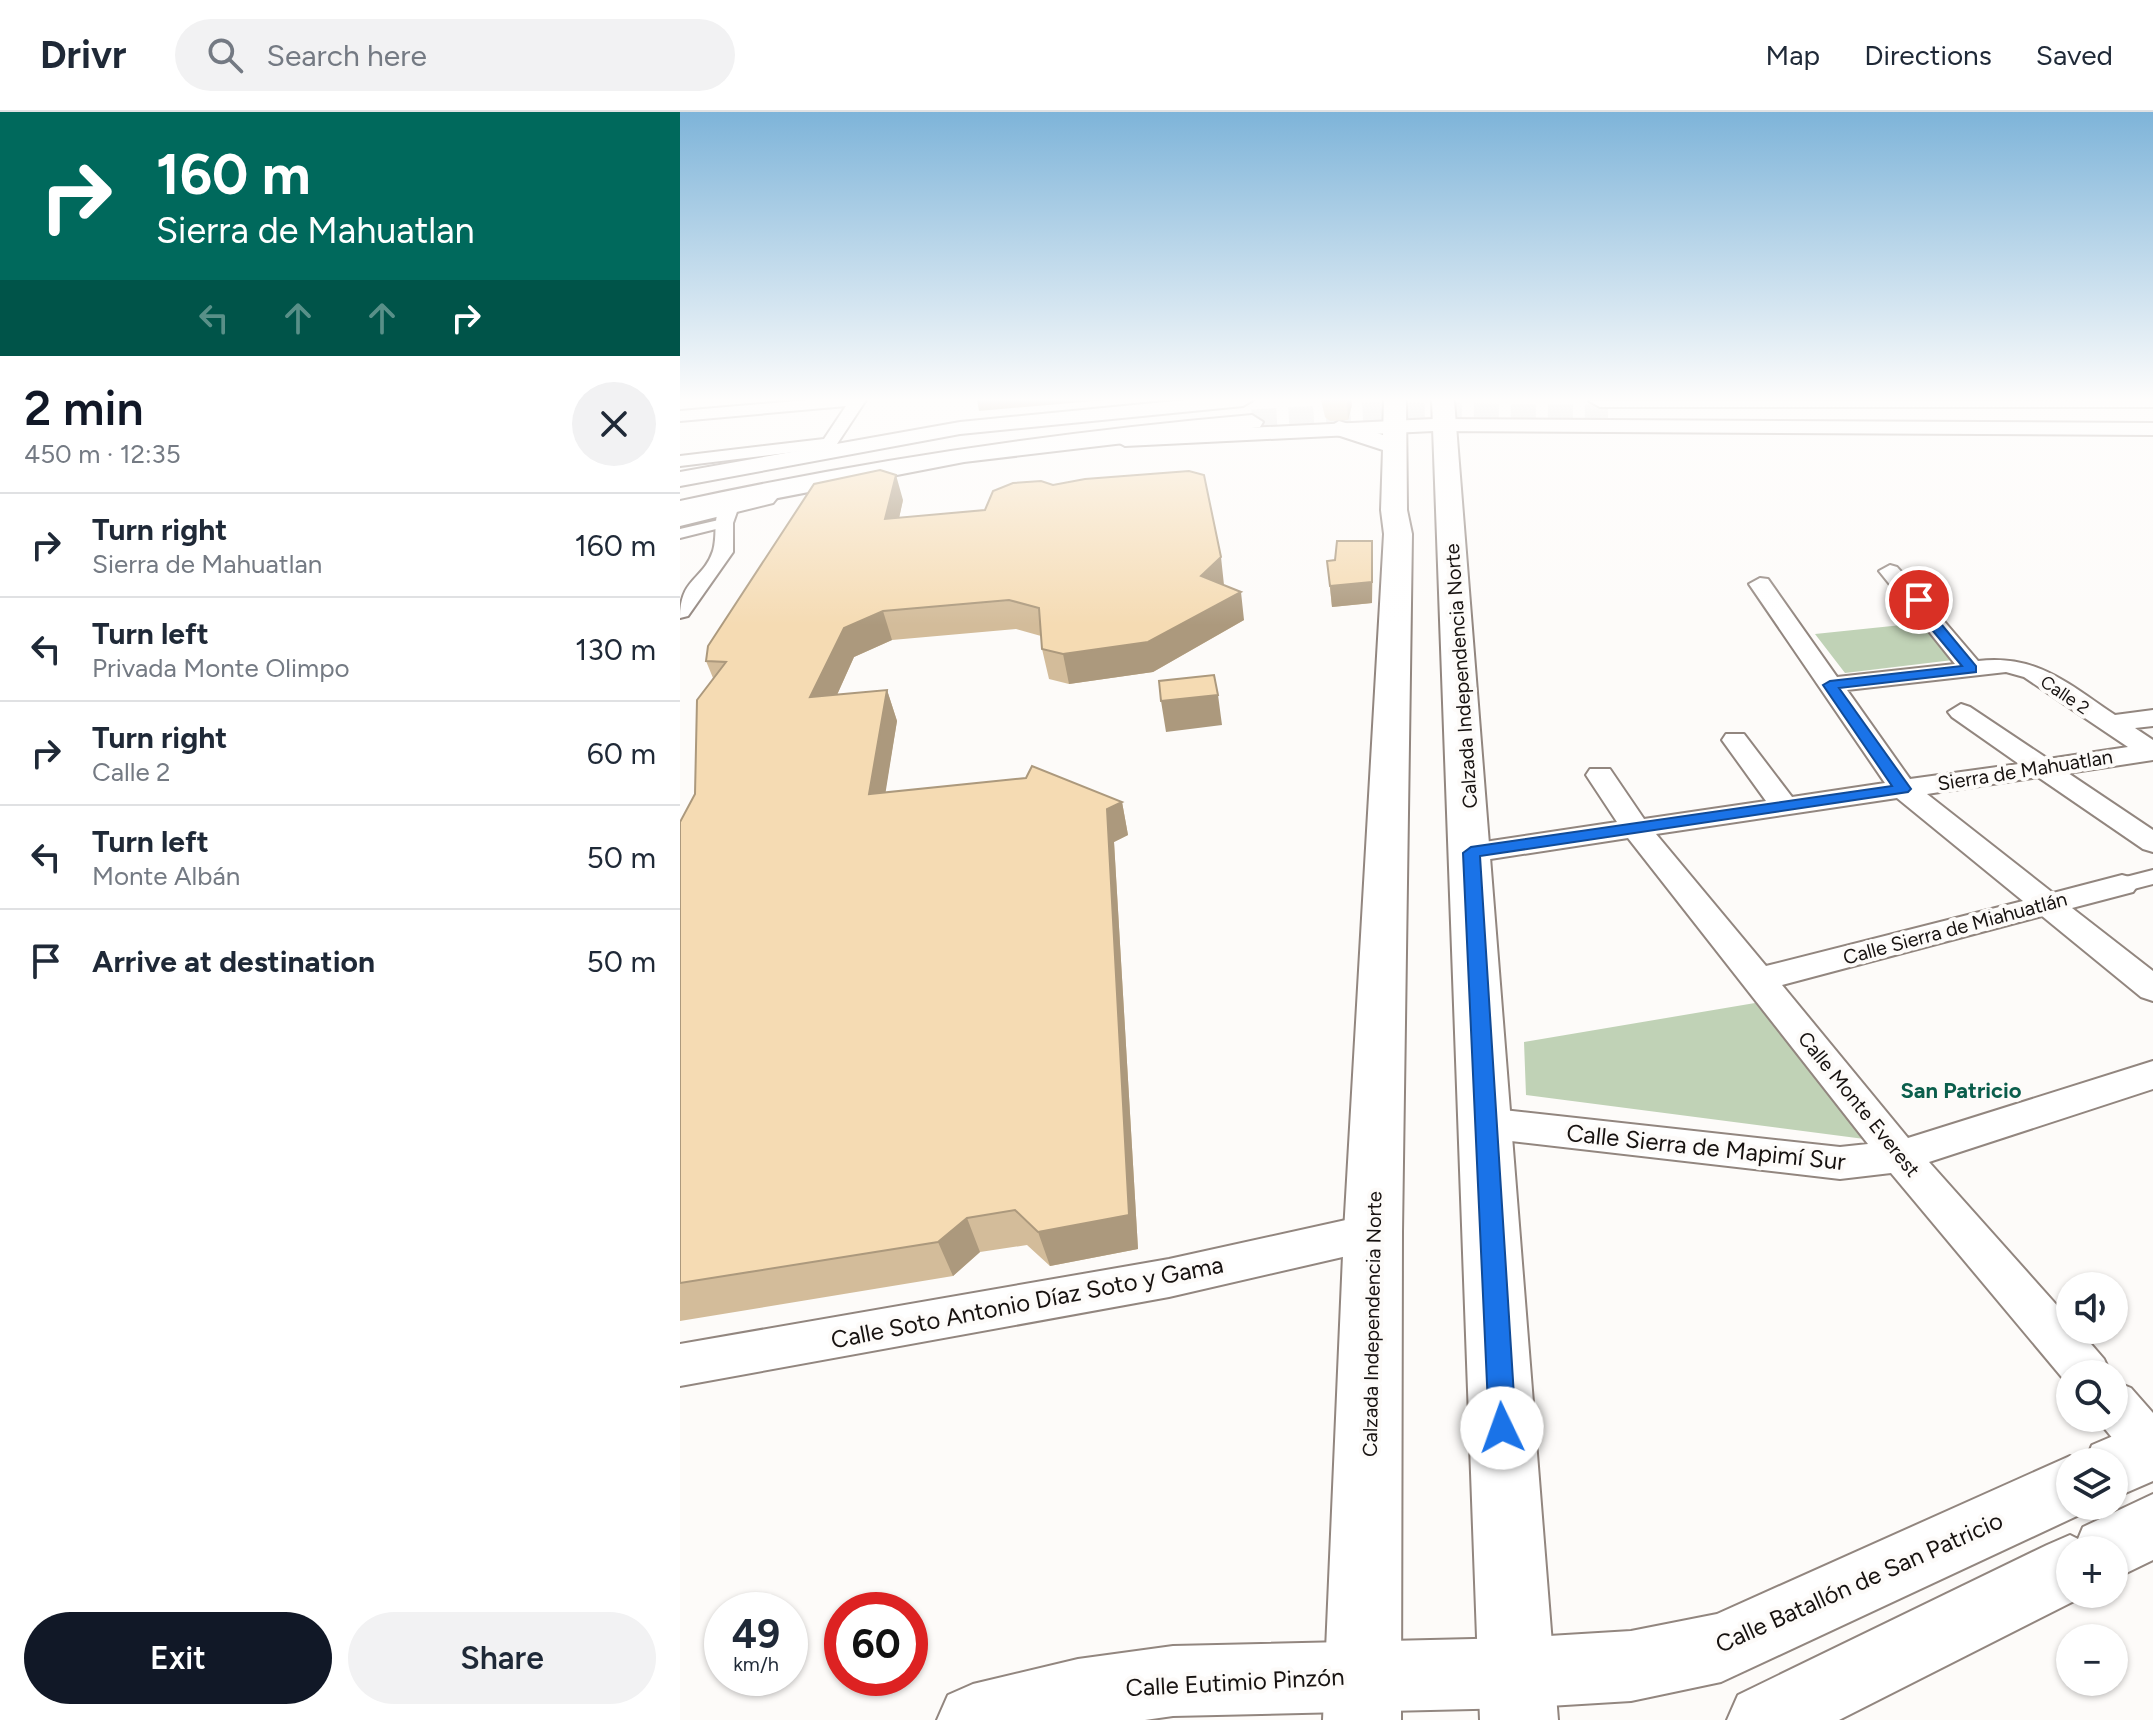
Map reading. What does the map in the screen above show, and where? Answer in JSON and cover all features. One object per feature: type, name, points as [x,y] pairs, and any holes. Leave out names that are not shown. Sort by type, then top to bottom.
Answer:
[{"type":"main road","points":[[680,491],[766,475]]},
{"type":"main road","points":[[680,509],[853,475]]},
{"type":"main road","name":"Calzada Independencia Norte","points":[[1362,1697],[1373,1232],[1398,548],[1396,475]]},
{"type":"main road","name":"Calzada Independencia Norte","points":[[1447,475],[1485,1123],[1496,1689]]},
{"type":"street","points":[[680,479],[702,475]]},
{"type":"street","points":[[680,534],[726,515],[829,485],[889,475]]},
{"type":"street","points":[[680,519],[726,515]]},
{"type":"street","points":[[680,611],[723,552],[726,515]]},
{"type":"street","points":[[1890,571],[1912,597],[1931,607],[1934,616],[1930,619],[1972,669]]},
{"type":"street","points":[[1760,584],[1903,789],[2153,989]]},
{"type":"street","name":"Calle 2","points":[[1830,685],[2006,665],[2033,672],[2153,752]]},
{"type":"street","points":[[1961,712],[2153,843]]},
{"type":"street","points":[[2109,724],[2153,718]]},
{"type":"street","points":[[1735,740],[1785,807]]},
{"type":"street","name":"Sierra de Mahuatlan","points":[[1471,853],[2153,752]]},
{"type":"street","name":"Calle Monte Everest","points":[[1600,775],[1637,830],[1900,1156],[2076,1360]]},
{"type":"street","name":"Calle Sierra de Miahuatlán","points":[[1758,980],[2153,877]]},
{"type":"street","name":"Calle Sierra de Mapimí Sur","points":[[1485,1123],[1840,1163],[1900,1156],[2153,1075]]},
{"type":"street","name":"Calle Soto Antonio Díaz Soto y Gama","points":[[680,1365],[1169,1278],[1373,1232]]},
{"type":"street","points":[[2128,1420],[2153,1449],[2128,1461]]},
{"type":"street","name":"Calle Batallón de San Patricio","points":[[1496,1689],[1721,1648],[2056,1493]]},
{"type":"street","points":[[2128,1539],[2153,1526]]},
{"type":"street","points":[[1763,1720],[2056,1575]]},
{"type":"street","name":"Calle Eutimio Pinzón","points":[[973,1720],[1078,1694],[1173,1681],[1362,1697],[1496,1689]]},
{"type":"green space","points":[[1921,623],[1953,660],[1845,673],[1815,634]]},
{"type":"green space","points":[[1755,1003],[1872,1140],[1526,1095],[1524,1042]]},
{"type":"building","points":[[856,475],[896,475],[885,519],[985,510],[993,491],[1013,483],[1041,481],[1053,485],[1136,475],[1204,475],[1221,557],[1201,576],[1241,592],[1148,642],[1063,654],[1042,649],[1039,608],[1009,600],[883,611],[844,628],[810,697],[887,690],[869,794],[1026,778],[1032,766],[1122,802],[1107,809],[1129,1215],[1038,1232],[1015,1210],[967,1218],[938,1242],[680,1283],[680,822],[695,794],[697,700],[726,662],[706,661],[708,646],[814,484]]},
{"type":"building","points":[[1337,541],[1372,541],[1372,582],[1330,586],[1327,561],[1335,560]]},
{"type":"building","points":[[1214,675],[1218,695],[1161,701],[1159,681]]},
{"type":"district","name":"San Patricio","points":[[1961,1090]]},
{"type":"route","points":[[1502,1428],[1471,853],[1903,789],[1830,685],[1972,669],[1930,619],[1934,616],[1931,607],[1919,600]]}]
